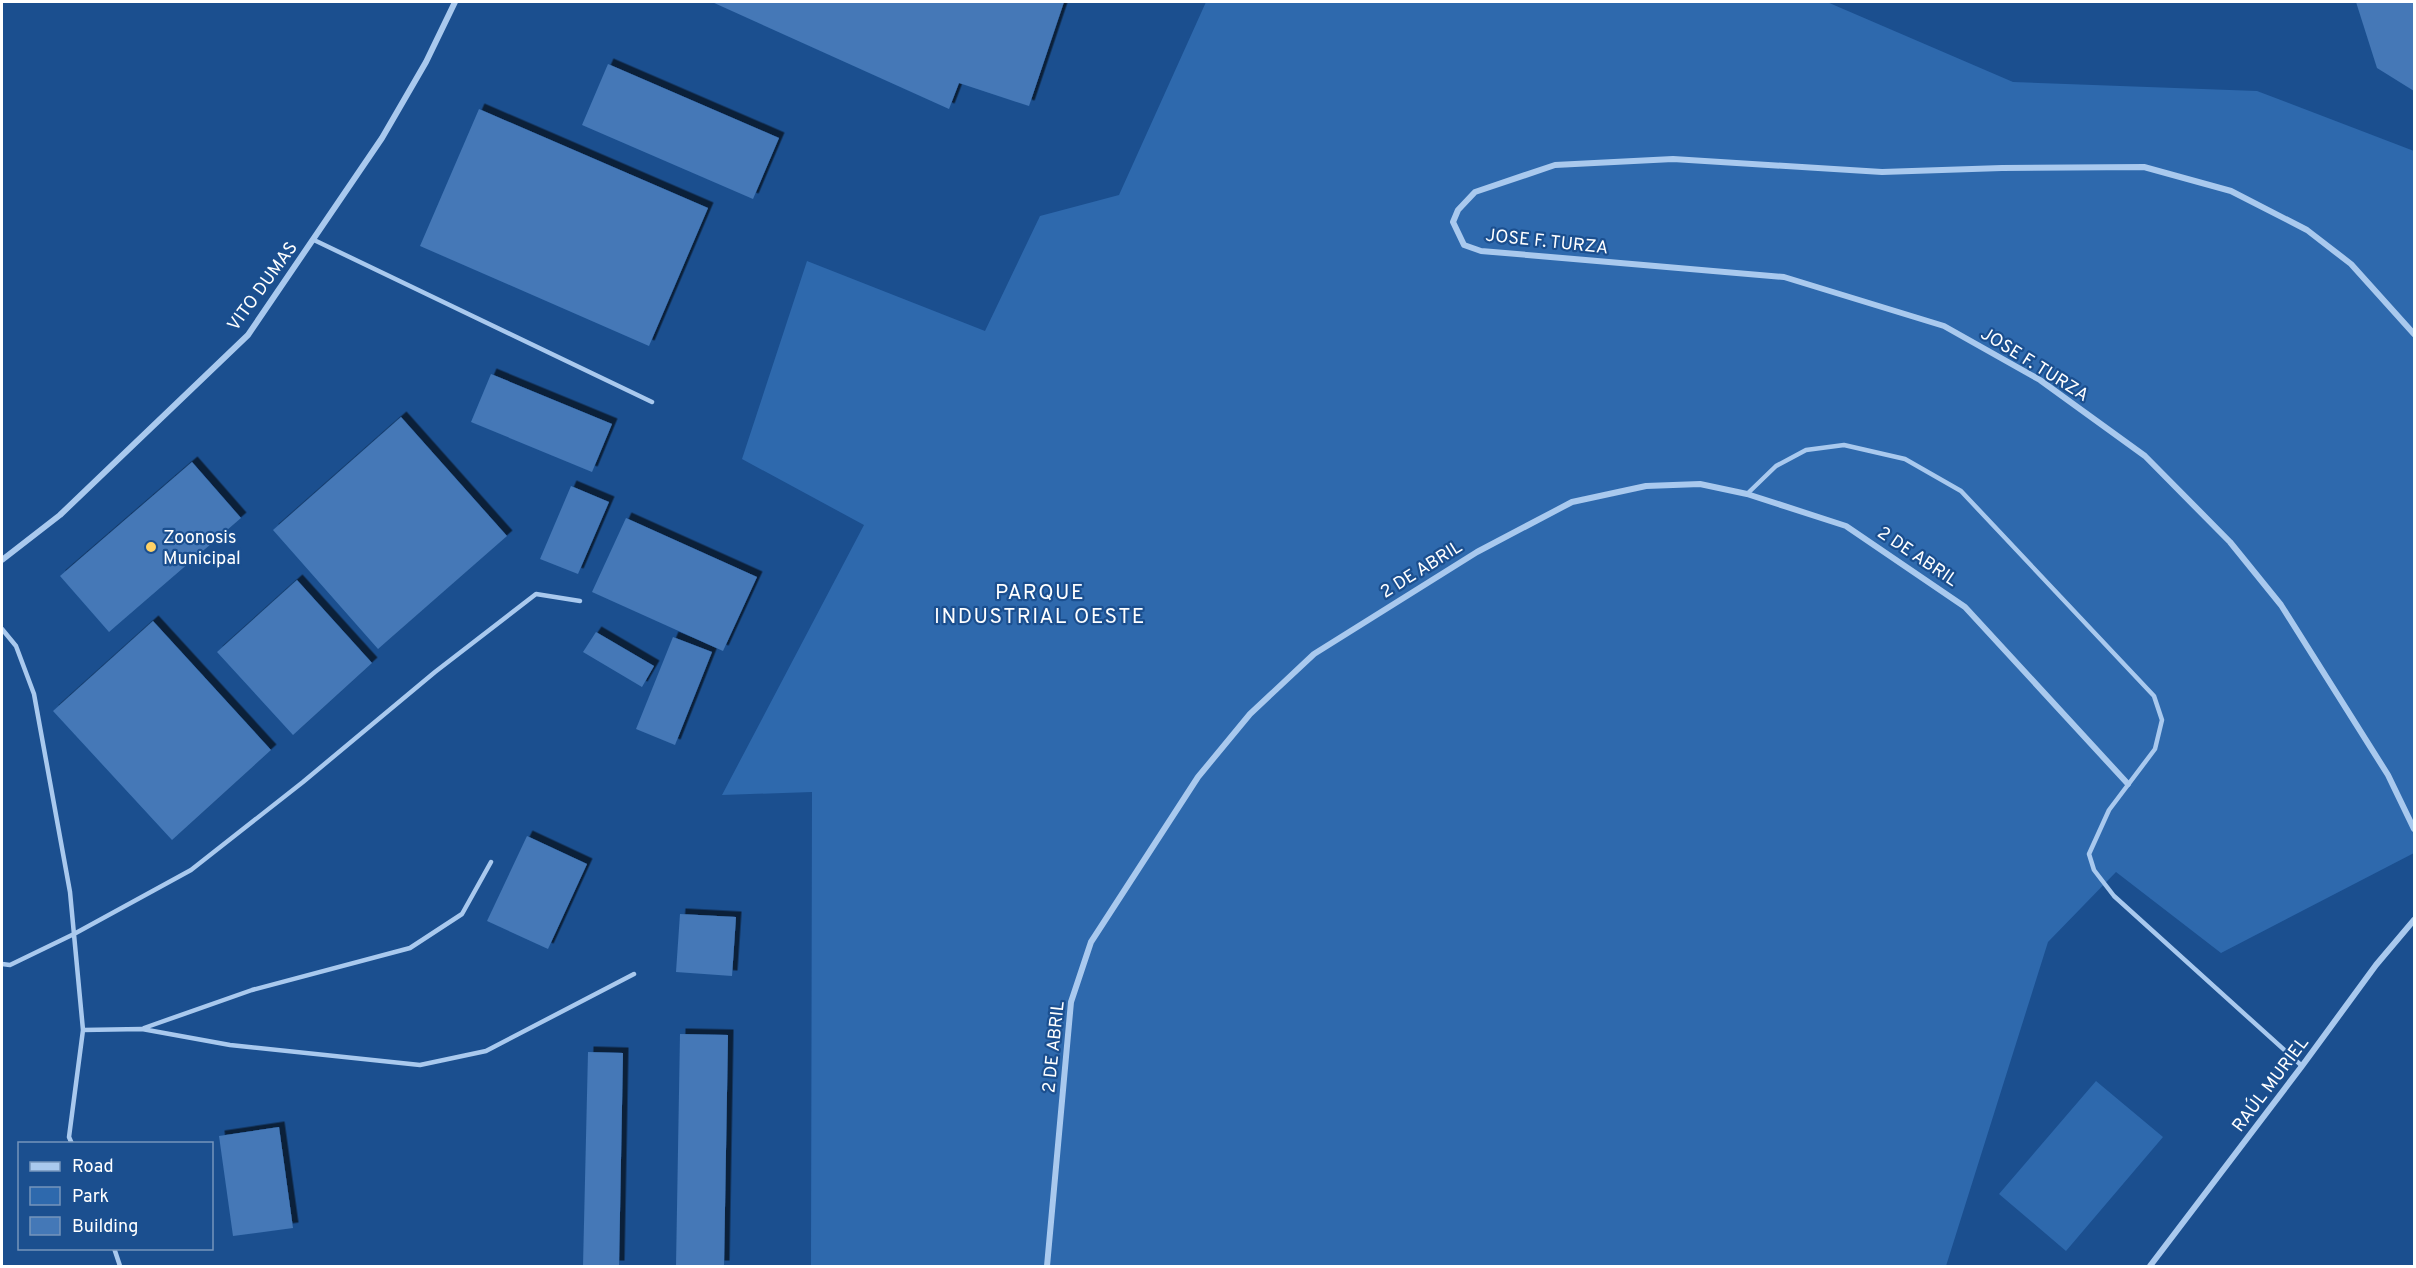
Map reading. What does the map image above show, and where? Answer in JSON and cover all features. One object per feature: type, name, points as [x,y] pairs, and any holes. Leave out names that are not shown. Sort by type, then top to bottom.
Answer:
[{"type":"street","name":"VITO DUMAS","points":[[2,560],[60,515],[248,335],[382,138],[426,62],[455,2]]},
{"type":"street","name":"JOSE F. TURZA","points":[[2415,334],[2351,264],[2307,230],[2231,191],[2144,167],[1882,172],[1673,159],[1555,165],[1475,192],[1458,210],[1453,222],[1464,245],[1481,251],[1784,277],[1944,326],[2040,380],[2145,456],[2230,542],[2281,605],[2388,776],[2415,830]]},
{"type":"street","name":"2 DE ABRIL","points":[[1047,1266],[1071,1002],[1091,942],[1198,777],[1250,714],[1314,654],[1477,552],[1572,502],[1646,486],[1700,484],[1747,494],[1846,526],[1965,607],[2128,784]]},
{"type":"street","name":"RAÚL MURIEL","points":[[2150,1266],[2302,1066],[2376,964],[2415,920]]},
{"type":"lane","points":[[314,240],[652,402]]},
{"type":"lane","points":[[1747,494],[1776,466],[1806,450],[1844,445],[1905,459],[1961,491],[2154,696],[2162,720],[2155,749],[2109,810],[2089,854],[2094,870],[2114,896],[2302,1066]]},
{"type":"lane","points":[[2,964],[10,965],[74,934],[191,870],[303,782],[435,672],[536,594],[580,601]]},
{"type":"lane","points":[[2,629],[16,646],[34,694],[70,892],[83,1030],[69,1137],[72,1142]]},
{"type":"lane","points":[[142,1029],[252,990],[410,948],[462,914],[491,862]]},
{"type":"lane","points":[[83,1030],[142,1029],[230,1045],[420,1065],[486,1051],[634,974]]},
{"type":"lane","points":[[115,1250],[120,1266]]},
{"type":"green space","points":[[1206,2],[1827,2],[2013,82],[2257,91],[2414,151],[2414,853],[2221,953],[2116,872],[2048,942],[1946,1266],[811,1266],[812,792],[722,795],[864,525],[742,459],[807,261],[985,331],[1040,216],[1119,195]]},
{"type":"green space","points":[[2096,1081],[2163,1137],[2066,1251],[1999,1194]]},
{"type":"building","points":[[712,2],[1064,2],[1029,106],[959,83],[949,109]]},
{"type":"building","points":[[2356,2],[2414,2],[2414,91],[2377,68]]},
{"type":"building","points":[[608,64],[779,138],[753,199],[582,125]]},
{"type":"building","points":[[479,109],[708,208],[649,346],[420,246]]},
{"type":"building","points":[[491,374],[612,424],[592,472],[471,422]]},
{"type":"building","points":[[401,417],[507,536],[378,649],[273,530]]},
{"type":"building","name":"Zoonosis Municipal","points":[[192,462],[241,518],[109,632],[60,576]]},
{"type":"building","points":[[571,486],[609,502],[578,574],[540,559]]},
{"type":"building","points":[[626,518],[757,577],[723,651],[592,592]]},
{"type":"building","points":[[297,580],[372,663],[293,735],[217,652]]},
{"type":"building","points":[[153,621],[271,750],[172,840],[53,711]]},
{"type":"building","points":[[596,632],[654,666],[642,687],[583,652]]},
{"type":"building","points":[[673,637],[712,652],[675,745],[636,729]]},
{"type":"building","points":[[527,836],[587,864],[548,949],[487,921]]},
{"type":"building","points":[[680,914],[736,917],[732,976],[676,972]]},
{"type":"building","points":[[680,1034],[728,1035],[724,1266],[676,1266]]},
{"type":"building","points":[[588,1052],[623,1053],[619,1266],[583,1266]]},
{"type":"building","points":[[279,1127],[293,1228],[233,1236],[219,1136]]},
{"type":"place","name":"Zoonosis Municipal","points":[[151,547]]},
{"type":"district","name":"PARQUE INDUSTRIAL OESTE","points":[[1040,604]]}]
